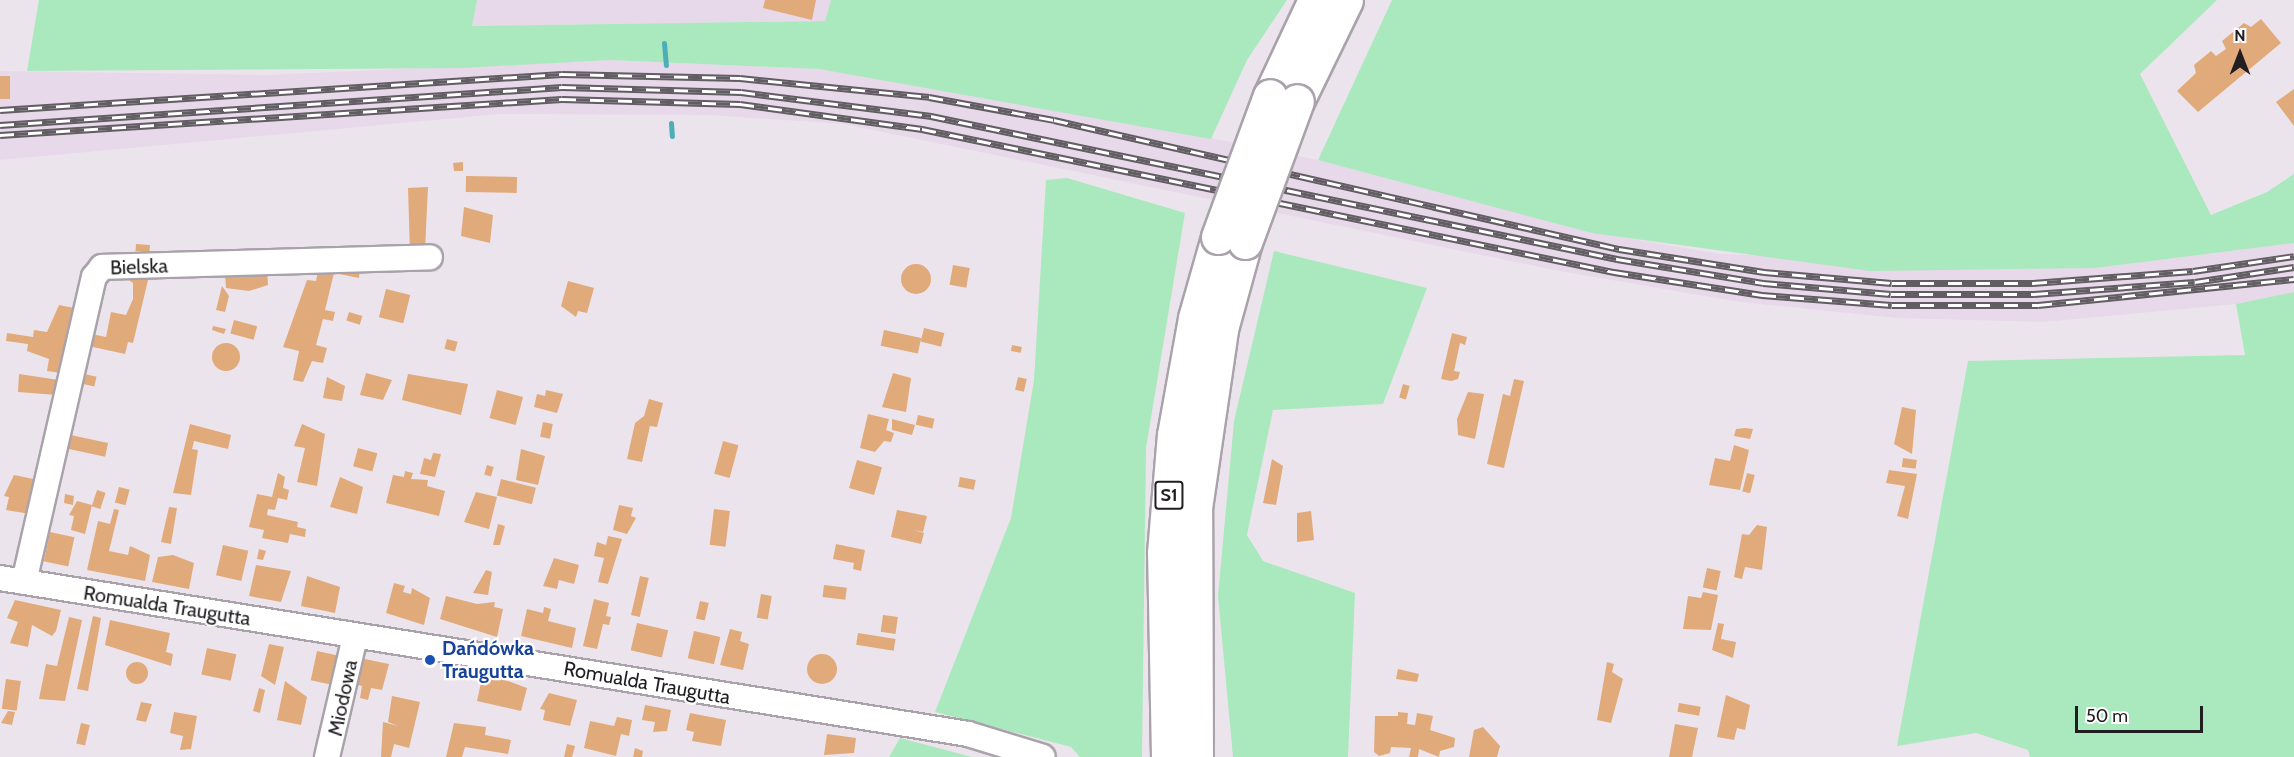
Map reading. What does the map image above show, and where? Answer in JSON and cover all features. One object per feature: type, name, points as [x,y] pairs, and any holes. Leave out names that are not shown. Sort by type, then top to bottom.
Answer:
[{"type":"highway","name":"S1","points":[[1168,757],[1164,553],[1174,435],[1195,318],[1231,240],[1283,99],[1315,0]]},
{"type":"highway","name":"S1","points":[[1283,99],[1346,0]]},
{"type":"highway","name":"S1","points":[[1196,757],[1195,508],[1221,329],[1231,240]]},
{"type":"street","name":"Bielska","points":[[7,582],[93,277],[102,267],[430,257]]},
{"type":"street","name":"Romualda Traugutta","points":[[7,582],[968,734],[1043,757]]},
{"type":"street","name":"Miodowa","points":[[327,757],[355,637]]},
{"type":"shaded area","points":[[477,0],[831,0],[825,21],[471,26]]},
{"type":"shaded area","points":[[610,60],[819,69],[1084,112],[1318,160],[1592,232],[1720,254],[2095,268],[2294,243],[2294,292],[2236,304],[2044,322],[1897,318],[1740,302],[1559,271],[844,124],[709,115],[500,114],[0,160],[0,71],[266,75]]},
{"type":"green space","points":[[39,0],[477,0],[472,26],[825,21],[831,0],[1287,0],[1247,60],[1211,139],[819,69],[610,60],[461,68],[27,71]]},
{"type":"green space","points":[[1392,0],[2217,0],[2140,74],[2211,215],[2267,192],[2294,174],[2294,243],[2095,268],[1870,271],[1592,233],[1318,160]]},
{"type":"green space","points":[[1067,178],[1185,213],[1146,448],[1142,757],[1080,757],[1071,747],[935,712],[1011,518],[1034,380],[1046,180]]},
{"type":"green space","points":[[1274,251],[1427,288],[1383,404],[1273,410],[1247,535],[1263,561],[1355,593],[1348,757],[1233,757],[1218,596],[1234,421]]},
{"type":"green space","points":[[2294,292],[2294,757],[2030,757],[2028,750],[1976,733],[1897,746],[1968,361],[2245,355],[2236,304]]},
{"type":"green space","points":[[900,738],[972,757],[889,757]]},
{"type":"building","points":[[765,0],[816,0],[812,20],[763,8]]},
{"type":"building","points":[[2261,19],[2281,43],[2198,112],[2177,91],[2196,73],[2194,65],[2211,51],[2216,56],[2226,49],[2222,41],[2244,23],[2251,27]]},
{"type":"building","points":[[0,76],[10,76],[10,99],[0,99]]},
{"type":"building","points":[[2294,89],[2294,126],[2276,102]]},
{"type":"building","points":[[463,162],[463,171],[454,171],[453,163]]},
{"type":"building","points":[[466,176],[517,177],[517,193],[466,192]]},
{"type":"building","points":[[428,187],[425,250],[410,251],[408,188]]},
{"type":"building","points":[[464,207],[493,215],[490,243],[461,236]]},
{"type":"building","points":[[136,244],[150,245],[149,252],[136,251]]},
{"type":"building","points":[[360,264],[359,278],[334,273],[325,310],[335,312],[333,321],[323,319],[316,345],[327,348],[323,363],[312,361],[303,382],[293,380],[299,351],[283,347],[307,280],[316,281],[319,266]]},
{"type":"building","points":[[916,264],[922,265],[930,273],[930,285],[922,293],[916,294],[910,293],[902,285],[901,279],[902,273],[910,265]]},
{"type":"building","points":[[953,265],[970,268],[966,288],[950,285]]},
{"type":"building","points":[[267,270],[268,285],[249,291],[226,288],[225,273]]},
{"type":"building","points":[[149,276],[133,343],[128,342],[125,354],[84,345],[87,333],[106,337],[111,312],[126,315],[133,299],[133,283],[126,278]]},
{"type":"building","points":[[568,281],[594,288],[587,313],[578,311],[576,317],[561,306]]},
{"type":"building","points":[[222,286],[229,296],[225,312],[216,310]]},
{"type":"building","points":[[386,289],[410,295],[403,323],[379,317]]},
{"type":"building","points":[[59,305],[74,308],[61,373],[47,371],[49,359],[27,351],[28,344],[6,341],[7,333],[33,337],[34,330],[47,332]]},
{"type":"building","points":[[349,312],[362,316],[360,325],[346,321]]},
{"type":"building","points":[[234,320],[257,326],[254,340],[230,334]]},
{"type":"building","points":[[213,326],[226,329],[224,334],[212,330]]},
{"type":"building","points":[[924,328],[944,333],[941,347],[921,342]]},
{"type":"building","points":[[884,330],[921,338],[918,354],[881,346]]},
{"type":"building","points":[[1452,333],[1467,337],[1465,345],[1460,343],[1454,371],[1460,372],[1458,379],[1451,381],[1441,379]]},
{"type":"building","points":[[447,339],[458,342],[455,352],[444,349]]},
{"type":"building","points":[[226,343],[236,347],[240,357],[236,367],[226,371],[216,367],[212,357],[216,347]]},
{"type":"building","points":[[1012,345],[1022,347],[1021,353],[1011,351]]},
{"type":"building","points":[[80,373],[97,377],[94,387],[78,383]]},
{"type":"building","points":[[366,373],[392,380],[383,400],[360,395]]},
{"type":"building","points":[[893,373],[911,378],[906,412],[882,407]]},
{"type":"building","points":[[19,374],[59,380],[56,395],[18,392]]},
{"type":"building","points":[[408,374],[468,384],[461,415],[402,400]]},
{"type":"building","points":[[327,377],[345,386],[342,401],[323,398]]},
{"type":"building","points":[[1018,377],[1027,379],[1024,392],[1015,390]]},
{"type":"building","points":[[1514,379],[1524,381],[1504,468],[1487,464],[1503,394],[1510,396]]},
{"type":"building","points":[[1403,384],[1410,386],[1406,399],[1399,397]]},
{"type":"building","points":[[497,390],[523,397],[516,425],[489,418]]},
{"type":"building","points":[[546,390],[563,394],[557,413],[534,407],[537,394],[545,396]]},
{"type":"building","points":[[1468,392],[1484,394],[1475,439],[1458,435],[1457,419]]},
{"type":"building","points":[[649,399],[663,403],[657,427],[650,426],[642,462],[627,459],[635,423],[644,416]]},
{"type":"building","points":[[1902,407],[1916,410],[1912,454],[1894,444]]},
{"type":"building","points":[[868,414],[889,419],[886,430],[894,433],[891,442],[884,441],[875,452],[860,448]]},
{"type":"building","points":[[918,415],[935,419],[932,429],[916,425]]},
{"type":"building","points":[[892,419],[915,425],[912,435],[892,430]]},
{"type":"building","points":[[543,422],[553,424],[550,439],[540,437]]},
{"type":"building","points":[[190,424],[231,435],[228,449],[194,441],[192,449],[198,450],[191,495],[173,493]]},
{"type":"building","points":[[302,424],[325,434],[317,486],[297,482],[305,448],[294,446]]},
{"type":"building","points":[[1736,429],[1753,429],[1750,439],[1734,436]]},
{"type":"building","points":[[66,434],[108,443],[105,457],[63,448]]},
{"type":"building","points":[[723,441],[738,445],[730,478],[714,474]]},
{"type":"building","points":[[1734,445],[1749,450],[1740,490],[1709,485],[1715,458],[1730,461]]},
{"type":"building","points":[[358,448],[377,453],[372,472],[353,466]]},
{"type":"building","points":[[521,449],[545,456],[538,485],[516,480]]},
{"type":"building","points":[[433,453],[441,454],[435,477],[420,474],[424,458],[431,460]]},
{"type":"building","points":[[1903,458],[1917,460],[1916,469],[1902,467]]},
{"type":"building","points":[[1272,459],[1283,466],[1276,505],[1263,503]]},
{"type":"building","points":[[857,460],[882,467],[874,495],[849,488]]},
{"type":"building","points":[[487,465],[494,467],[491,477],[484,475]]},
{"type":"building","points":[[1889,470],[1917,474],[1908,519],[1897,516],[1905,486],[1886,483]]},
{"type":"building","points":[[405,471],[413,473],[411,479],[428,480],[427,486],[445,491],[439,516],[386,503],[393,475],[404,477]]},
{"type":"building","points":[[278,473],[285,477],[283,488],[289,490],[287,500],[278,498],[275,510],[268,509],[267,515],[298,522],[297,527],[306,529],[305,537],[290,534],[288,543],[262,538],[264,530],[249,527],[257,494],[272,497]]},
{"type":"building","points":[[1747,473],[1755,475],[1750,493],[1742,491]]},
{"type":"building","points":[[14,475],[38,480],[30,514],[6,510],[9,497],[4,496]]},
{"type":"building","points":[[340,477],[363,487],[357,514],[330,507]]},
{"type":"building","points":[[960,477],[976,480],[974,490],[958,487]]},
{"type":"building","points":[[501,479],[536,488],[532,504],[497,495]]},
{"type":"building","points":[[119,487],[130,490],[125,505],[115,502]]},
{"type":"building","points":[[97,490],[106,493],[100,509],[92,506]]},
{"type":"building","points":[[476,492],[497,497],[489,529],[464,522]]},
{"type":"building","points":[[65,494],[74,496],[73,505],[64,503]]},
{"type":"building","points":[[77,501],[92,505],[85,534],[71,530],[74,516],[69,515]]},
{"type":"building","points":[[619,505],[633,508],[631,516],[636,518],[627,534],[613,530]]},
{"type":"building","points":[[169,507],[177,508],[171,544],[161,542]]},
{"type":"building","points":[[114,509],[119,510],[109,551],[128,555],[130,546],[150,555],[145,581],[87,570],[98,521],[110,524]]},
{"type":"building","points":[[714,509],[730,511],[725,547],[710,545]]},
{"type":"building","points":[[897,510],[927,516],[923,532],[913,530],[924,533],[921,544],[891,537]]},
{"type":"building","points":[[1311,511],[1314,540],[1297,542],[1297,513]]},
{"type":"building","points":[[498,524],[505,526],[500,545],[493,545]]},
{"type":"building","points":[[1757,525],[1767,527],[1762,570],[1745,567],[1742,579],[1734,577],[1742,534],[1749,535]]},
{"type":"building","points":[[50,532],[74,537],[68,567],[44,561]]},
{"type":"building","points":[[608,536],[622,539],[608,584],[598,582],[604,558],[594,556],[597,542],[606,545]]},
{"type":"building","points":[[836,544],[865,550],[861,571],[853,569],[854,563],[833,559]]},
{"type":"building","points":[[223,545],[248,551],[241,581],[216,575]]},
{"type":"building","points":[[259,549],[266,551],[263,560],[257,559]]},
{"type":"building","points":[[173,555],[194,563],[189,589],[152,582],[158,557]]},
{"type":"building","points":[[554,558],[579,565],[574,584],[559,580],[557,589],[543,586]]},
{"type":"building","points":[[256,565],[291,571],[281,602],[249,596]]},
{"type":"building","points":[[1707,568],[1721,571],[1717,590],[1703,588]]},
{"type":"building","points":[[486,570],[492,572],[488,595],[473,593]]},
{"type":"building","points":[[307,576],[340,587],[335,613],[301,606]]},
{"type":"building","points":[[640,576],[649,578],[640,617],[631,615]]},
{"type":"building","points":[[394,583],[405,586],[403,592],[411,594],[412,588],[430,598],[424,625],[386,613]]},
{"type":"building","points":[[824,585],[847,588],[845,600],[823,597]]},
{"type":"building","points":[[1703,592],[1718,595],[1711,630],[1683,629],[1688,596],[1701,598]]},
{"type":"building","points":[[761,594],[772,596],[768,620],[757,618]]},
{"type":"building","points":[[446,596],[477,604],[495,602],[494,607],[503,609],[497,637],[440,619]]},
{"type":"building","points":[[594,599],[609,603],[606,616],[611,617],[609,625],[603,624],[597,649],[583,646]]},
{"type":"building","points":[[15,600],[61,610],[56,631],[52,636],[32,625],[28,647],[10,643],[18,622],[7,618]]},
{"type":"building","points":[[700,601],[709,603],[705,621],[696,619]]},
{"type":"building","points":[[544,607],[551,609],[548,621],[576,628],[572,648],[521,636],[527,609],[543,613]]},
{"type":"building","points":[[883,615],[898,617],[895,634],[881,632]]},
{"type":"building","points":[[93,616],[101,618],[88,691],[77,689]]},
{"type":"building","points":[[69,617],[82,620],[65,701],[39,699],[46,664],[57,666]]},
{"type":"building","points":[[110,620],[170,633],[166,652],[173,654],[171,666],[105,645]]},
{"type":"building","points":[[637,623],[668,630],[662,657],[631,650]]},
{"type":"building","points":[[1718,623],[1724,624],[1721,639],[1736,642],[1733,658],[1712,650]]},
{"type":"building","points":[[730,629],[742,632],[740,641],[749,644],[743,670],[720,665]]},
{"type":"building","points":[[694,631],[720,637],[714,664],[688,658]]},
{"type":"building","points":[[858,633],[896,639],[894,651],[856,645]]},
{"type":"building","points":[[269,644],[284,647],[275,685],[261,676]]},
{"type":"building","points":[[207,648],[236,654],[231,681],[201,674]]},
{"type":"building","points":[[317,651],[341,656],[335,686],[311,680]]},
{"type":"building","points":[[822,654],[832,659],[837,669],[832,679],[822,684],[812,679],[807,669],[812,659]]},
{"type":"building","points":[[360,658],[389,664],[382,690],[371,688],[368,700],[360,698],[362,686],[354,684]]},
{"type":"building","points":[[137,662],[145,665],[148,673],[145,681],[137,684],[129,681],[126,673],[129,665]]},
{"type":"building","points":[[1607,662],[1614,664],[1612,672],[1623,679],[1611,723],[1597,720]]},
{"type":"building","points":[[1398,669],[1419,674],[1417,682],[1396,679]]},
{"type":"building","points":[[494,676],[527,688],[521,711],[477,701],[482,678]]},
{"type":"building","points":[[6,679],[21,681],[17,711],[2,709]]},
{"type":"building","points":[[285,681],[307,697],[301,725],[277,720]]},
{"type":"building","points":[[259,688],[265,690],[260,713],[253,711]]},
{"type":"building","points":[[549,693],[577,700],[570,726],[543,720],[545,710],[540,709]]},
{"type":"building","points":[[1726,695],[1750,705],[1745,730],[1737,728],[1734,740],[1717,737]]},
{"type":"building","points":[[392,696],[420,702],[409,748],[394,744],[391,757],[381,757],[383,722],[398,726],[388,722]]},
{"type":"building","points":[[141,702],[152,704],[146,722],[136,720]]},
{"type":"building","points":[[1679,703],[1701,707],[1699,716],[1677,712]]},
{"type":"building","points":[[645,705],[671,710],[667,731],[653,732],[655,722],[642,720]]},
{"type":"building","points":[[8,711],[15,712],[12,725],[1,723]]},
{"type":"building","points":[[174,712],[197,716],[191,749],[180,750],[183,736],[170,733]]},
{"type":"building","points":[[1398,712],[1408,713],[1407,724],[1415,725],[1417,713],[1433,716],[1430,730],[1455,738],[1454,747],[1440,751],[1439,757],[1419,749],[1418,757],[1409,757],[1411,748],[1391,747],[1390,753],[1379,756],[1374,752],[1375,716],[1398,716]]},
{"type":"building","points":[[690,713],[726,720],[721,746],[692,741],[694,732],[686,730]]},
{"type":"building","points":[[617,717],[632,720],[629,736],[621,734],[616,756],[584,748],[590,721],[614,726]]},
{"type":"building","points":[[81,723],[90,725],[85,745],[76,743]]},
{"type":"building","points":[[454,723],[486,727],[485,735],[511,740],[508,754],[465,747],[462,757],[446,757]]},
{"type":"building","points":[[1675,724],[1698,728],[1692,757],[1669,757]]},
{"type":"building","points":[[1483,727],[1500,746],[1497,757],[1469,757],[1474,730]]},
{"type":"building","points":[[827,734],[856,738],[854,753],[824,755]]},
{"type":"building","points":[[567,744],[575,746],[572,757],[564,757]]},
{"type":"building","points":[[635,748],[643,751],[642,757],[633,757]]},
{"type":"waterway","points":[[664,43],[666,65]]},
{"type":"waterway","points":[[671,123],[672,136]]},
{"type":"railway","points":[[0,110],[562,74],[740,78],[929,97],[1054,120],[1619,249],[1764,272],[1892,283],[2033,283],[2193,271],[2294,256]]},
{"type":"railway","points":[[0,125],[562,87],[741,92],[931,116],[1617,259],[1763,283],[1891,294],[2034,294],[2195,282],[2294,267]]},
{"type":"railway","points":[[0,135],[562,99],[740,104],[922,129],[1614,272],[1762,295],[1892,305],[2038,305],[2294,279]]},
{"type":"place","name":"Dańdówka Traugutta","points":[[430,660]]}]
